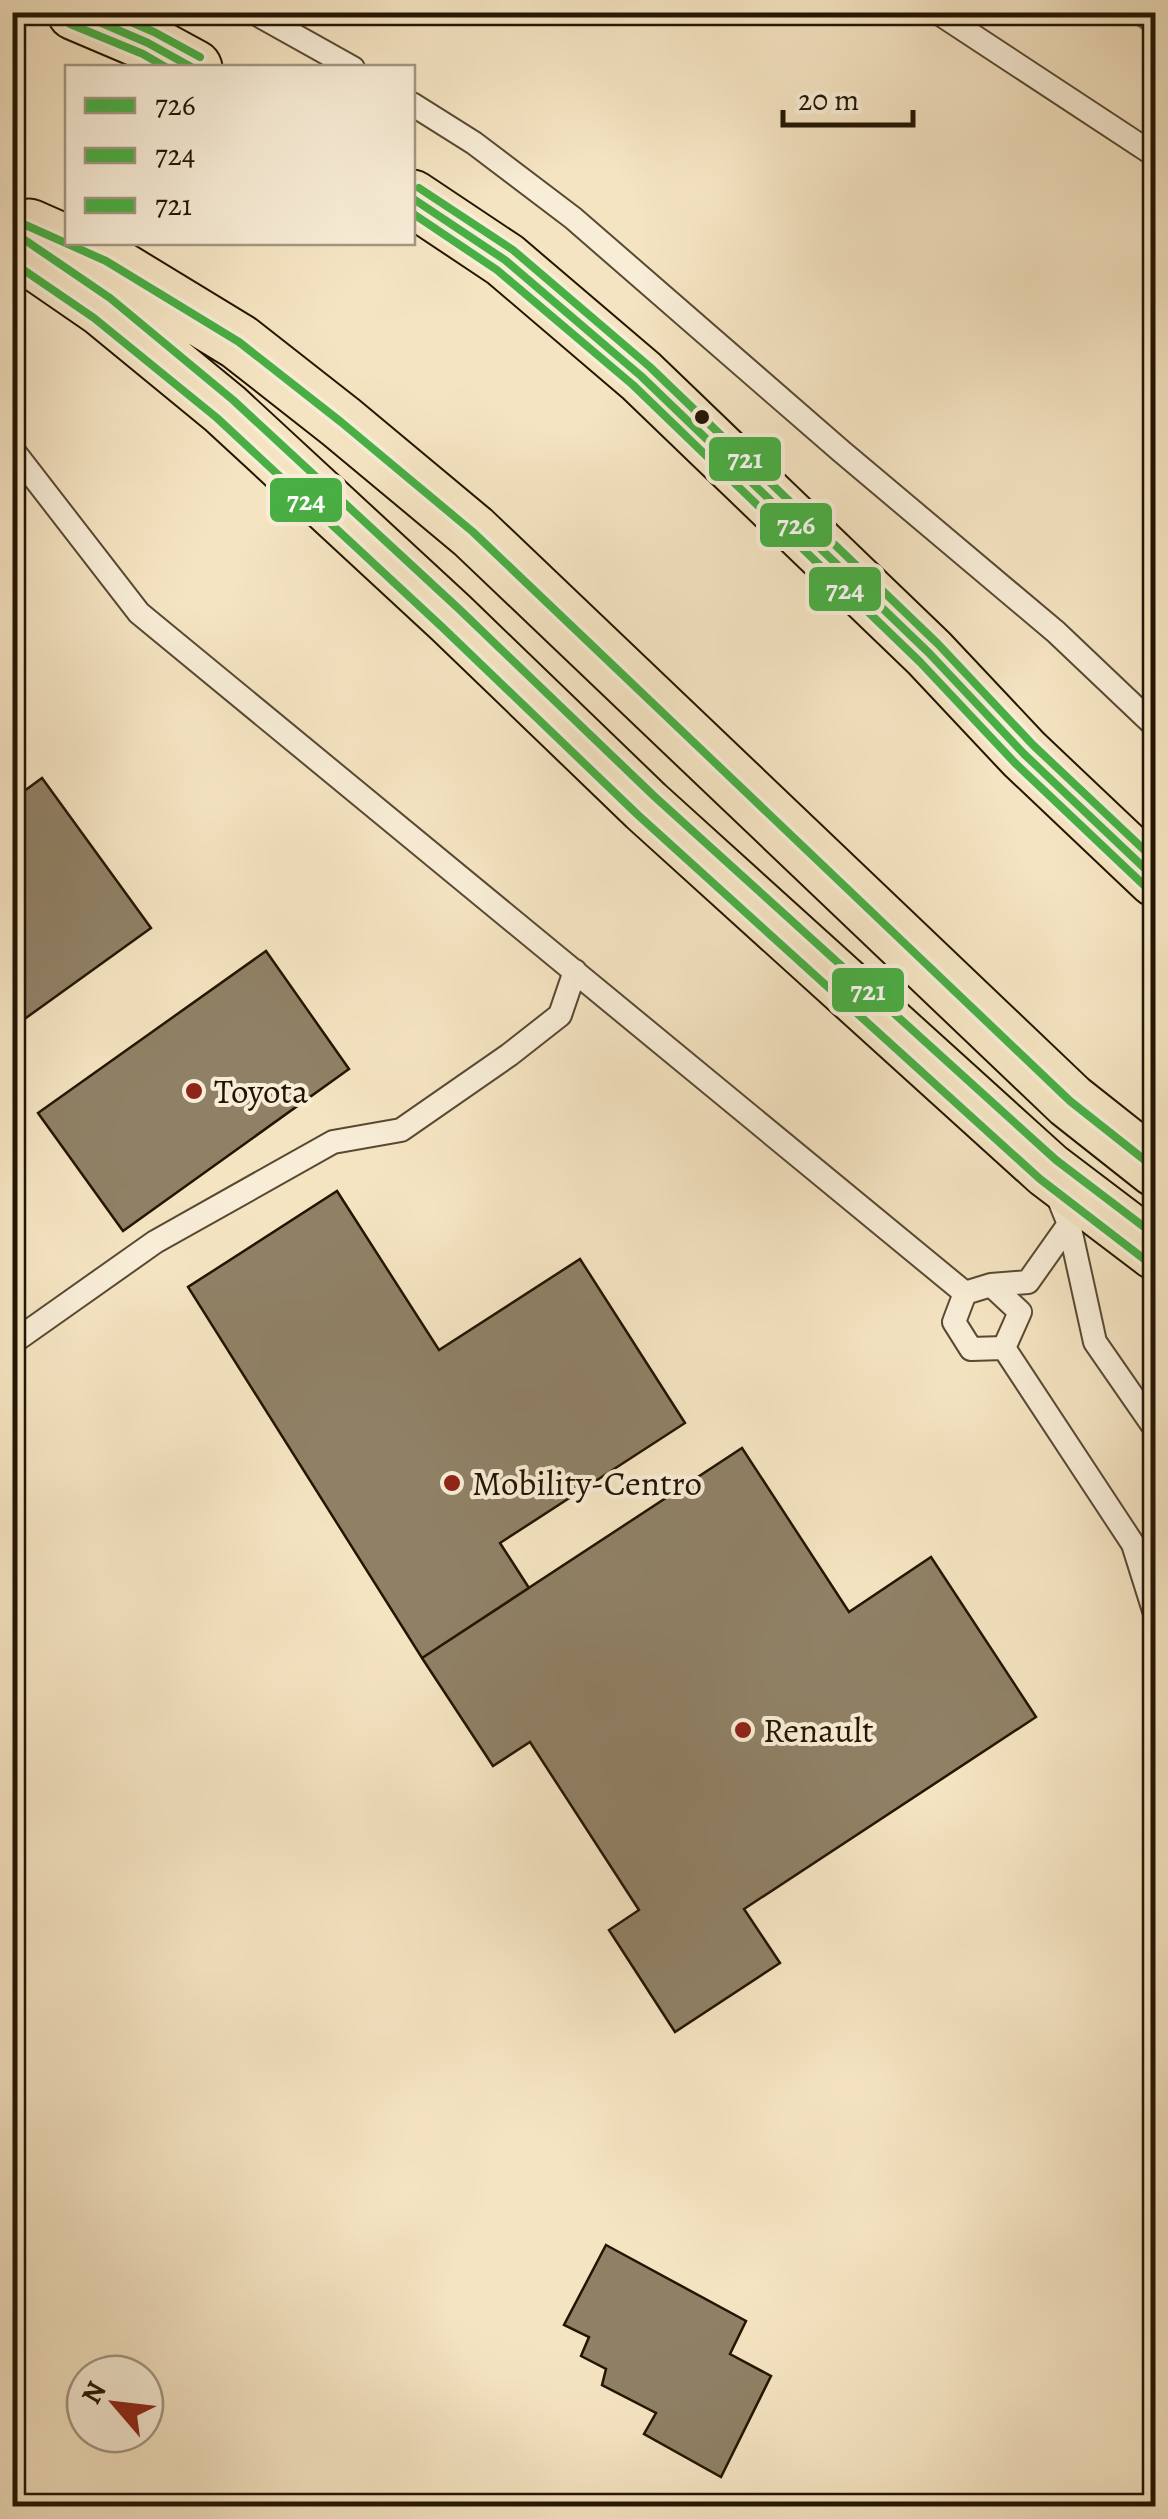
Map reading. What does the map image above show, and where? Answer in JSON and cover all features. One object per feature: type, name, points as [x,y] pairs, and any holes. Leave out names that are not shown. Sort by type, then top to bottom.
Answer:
[{"type":"highway","points":[[75,12],[188,65]]},
{"type":"highway","points":[[415,200],[505,260],[655,389],[1156,879]]},
{"type":"highway","points":[[12,219],[65,243]]},
{"type":"highway","points":[[70,245],[106,261],[239,342],[473,532],[1070,1102],[1156,1169]]},
{"type":"highway","points":[[12,246],[102,308],[225,410],[451,618],[646,806],[1048,1170],[1156,1252]]},
{"type":"lane","points":[[253,12],[349,65]]},
{"type":"lane","points":[[936,12],[1156,156]]},
{"type":"lane","points":[[415,106],[474,144],[573,218],[1056,632],[1156,727]]},
{"type":"lane","points":[[12,448],[139,612],[965,1293]]},
{"type":"lane","points":[[12,1343],[155,1242],[334,1142],[401,1130],[510,1055],[560,1014],[575,972]]},
{"type":"lane","points":[[1048,1170],[1069,1224],[1094,1342],[1156,1430]]},
{"type":"lane","points":[[965,1293],[990,1285],[1028,1282],[1069,1224]]},
{"type":"lane","points":[[990,1285],[1020,1312],[1004,1348]]},
{"type":"lane","points":[[965,1293],[954,1322],[972,1349],[1004,1348]]},
{"type":"lane","points":[[1004,1348],[1132,1544],[1156,1617]]},
{"type":"shaded area","points":[[1120,13],[1155,13],[1155,37]]},
{"type":"building","points":[[42,778],[151,928],[12,1028],[12,800]]},
{"type":"building","name":"Toyota","points":[[266,951],[349,1069],[123,1231],[38,1113]]},
{"type":"building","name":"Mobility-Centro","points":[[337,1191],[439,1350],[580,1259],[685,1423],[500,1543],[529,1588],[422,1658],[188,1287]]},
{"type":"building","name":"Renault","points":[[742,1448],[849,1612],[931,1557],[1036,1717],[744,1909],[780,1963],[675,2032],[609,1930],[639,1910],[530,1742],[493,1766],[422,1658]]},
{"type":"building","points":[[606,2245],[746,2321],[730,2354],[771,2376],[721,2477],[644,2434],[656,2413],[602,2385],[606,2369],[581,2356],[589,2337],[564,2325]]},
{"type":"transit line","name":"726","points":[[76,12],[188,65]]},
{"type":"transit line","name":"721","points":[[108,12],[200,57]]},
{"type":"transit line","name":"724","points":[[70,24],[162,65]]},
{"type":"transit line","name":"721","points":[[419,188],[513,250],[650,367],[1156,861]]},
{"type":"transit line","name":"726","points":[[415,200],[505,260],[641,376],[929,653],[1024,754],[1156,879]]},
{"type":"transit line","name":"724","points":[[415,215],[497,270],[633,385],[1147,888]]},
{"type":"transit line","name":"726","points":[[12,219],[65,243]]},
{"type":"transit line","name":"721","points":[[19,236],[110,298],[233,400],[655,797],[1056,1160],[1156,1236]]},
{"type":"transit line","name":"726","points":[[70,245],[106,261],[239,342],[473,532],[1070,1101],[1156,1169]]},
{"type":"transit line","name":"724","points":[[12,262],[94,318],[217,418],[638,815],[1040,1179],[1148,1262]]},
{"type":"place","name":"Toyota","points":[[194,1091]]},
{"type":"place","name":"Mobility-Centro","points":[[452,1483]]},
{"type":"place","name":"Renault","points":[[743,1730]]}]
